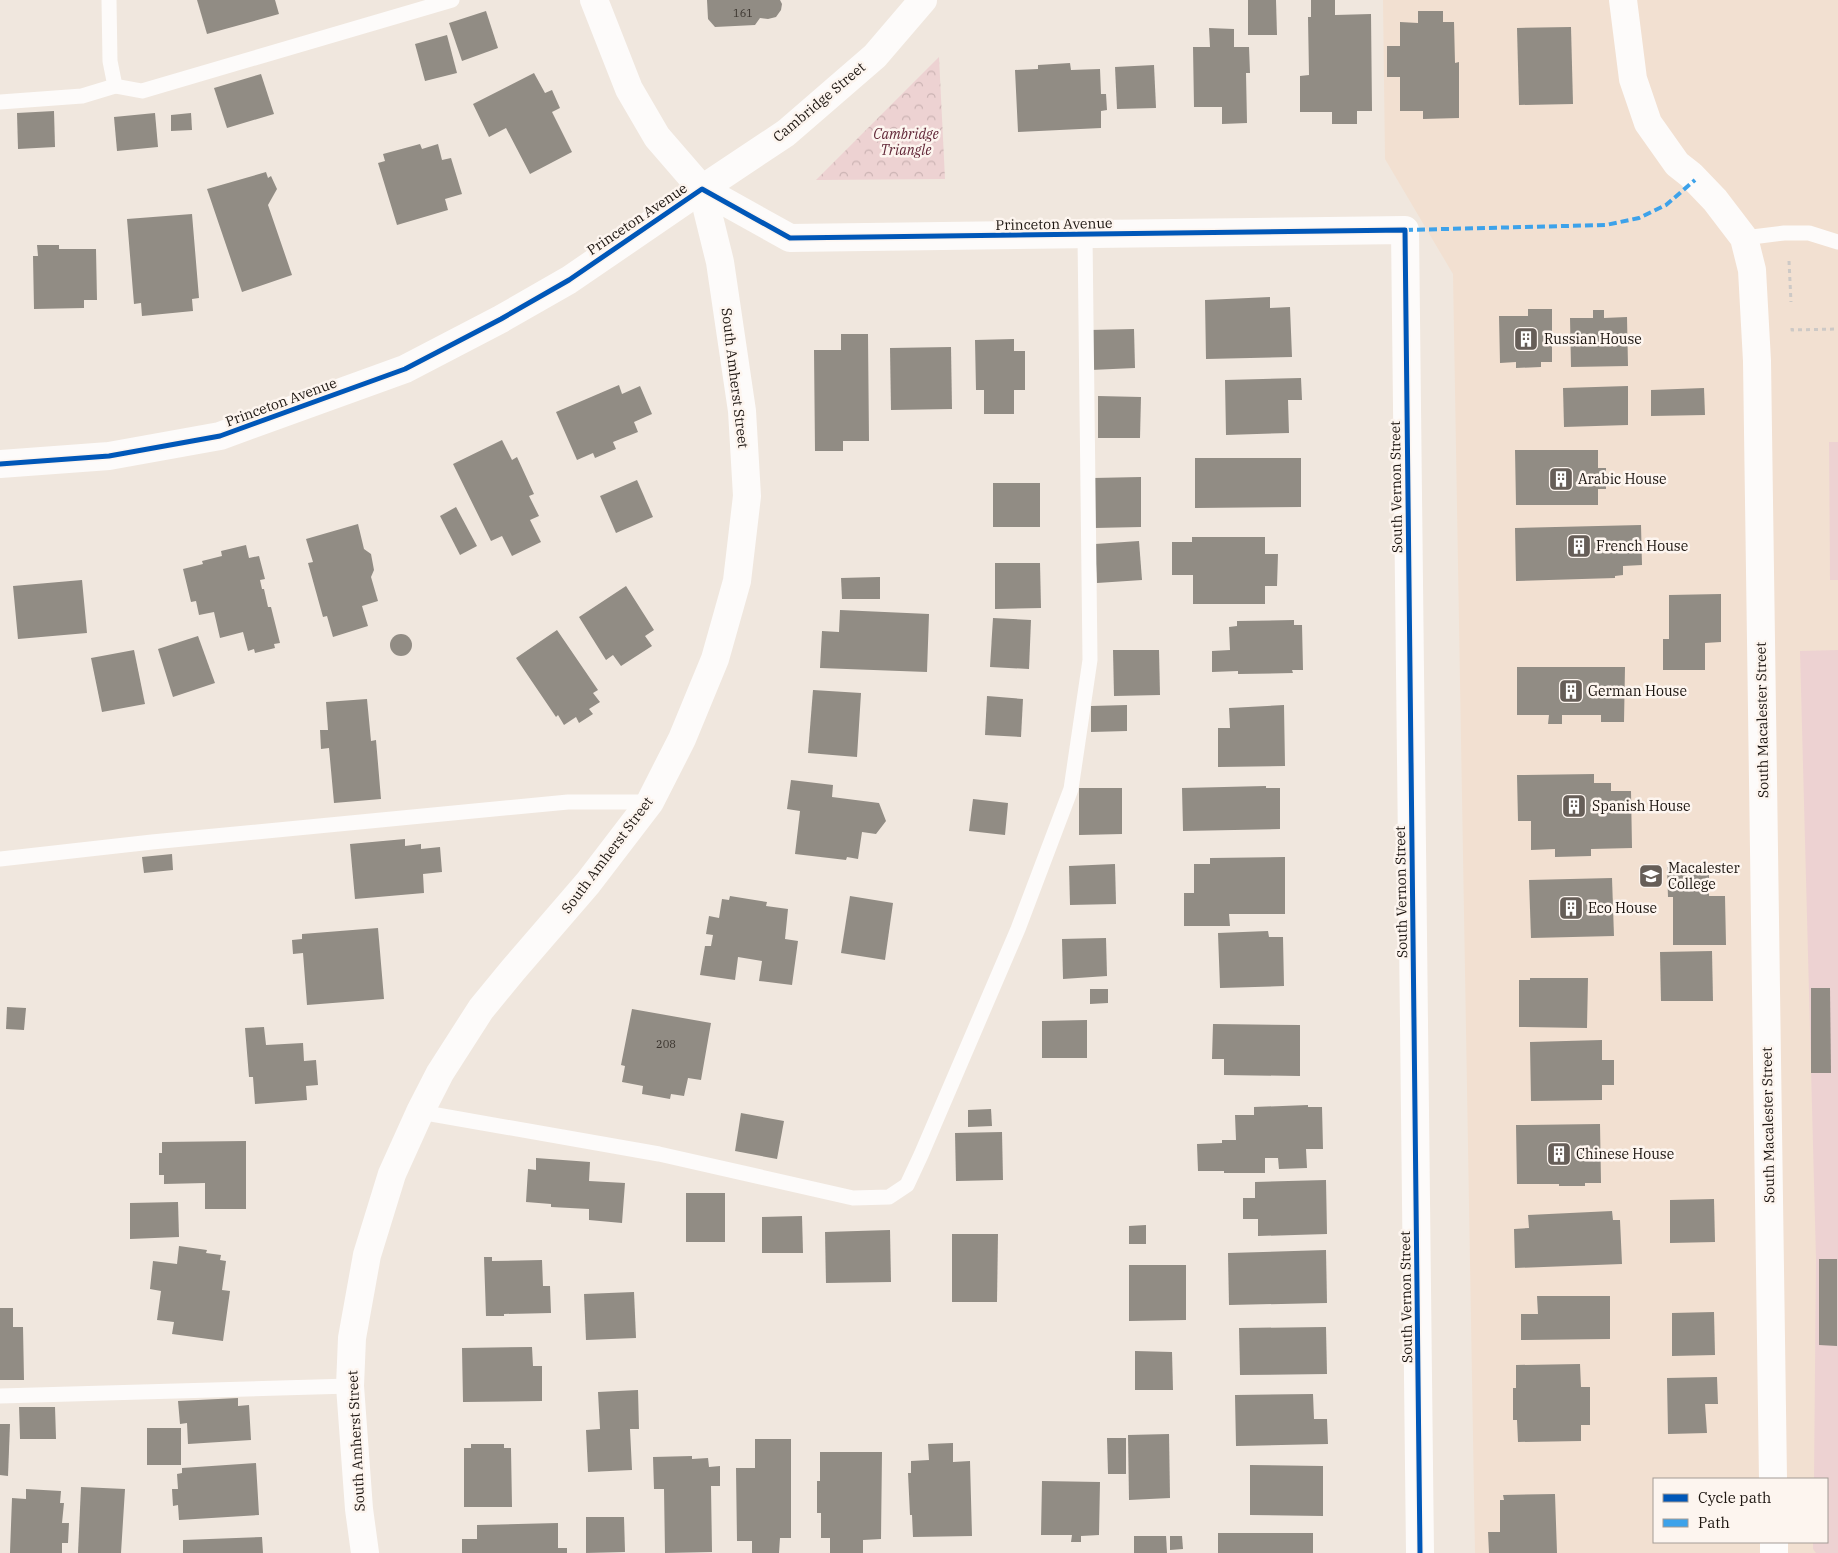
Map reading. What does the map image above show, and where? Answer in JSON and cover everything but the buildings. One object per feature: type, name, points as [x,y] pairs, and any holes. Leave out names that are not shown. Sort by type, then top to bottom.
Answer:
[{"type":"street","name":"South Amherst Street","points":[[365,1553],[359,1509],[350,1386],[352,1338],[367,1255],[392,1174],[440,1073],[480,1009],[588,883],[650,802],[682,739],[715,659],[737,581],[747,496],[742,411],[720,262],[702,189],[657,138],[629,88],[594,0]]},
{"type":"street","name":"Cambridge Street","points":[[702,189],[786,133],[874,56],[923,0]]},
{"type":"street","name":"South Macalester Street","points":[[1623,0],[1633,79],[1648,123],[1677,164],[1691,175],[1715,200],[1744,238],[1752,270],[1757,361],[1773,1478]]},
{"type":"street","name":"Princeton Avenue","points":[[0,464],[110,456],[220,436],[405,369],[501,319],[568,280],[702,189],[790,238],[1405,230]]},
{"type":"street","name":"South Vernon Street","points":[[1405,230],[1420,1553]]},
{"type":"lane","points":[[109,0],[110,61],[115,86]]},
{"type":"lane","points":[[0,102],[82,96],[115,86],[142,91],[452,0]]},
{"type":"lane","points":[[1744,238],[1784,233],[1809,234],[1838,242]]},
{"type":"lane","points":[[420,1112],[659,1154],[853,1198],[889,1197],[906,1185],[922,1155],[1018,929],[1071,789],[1090,660],[1084,235]]},
{"type":"lane","points":[[0,859],[152,842],[568,802],[650,802]]},
{"type":"lane","points":[[0,1396],[350,1386]]},
{"type":"path","points":[[1784,233],[1789,261],[1791,310]]},
{"type":"path","points":[[1791,320],[1792,330],[1838,329]]},
{"type":"shaded area","name":"Macalester College","points":[[1383,0],[1838,0],[1838,1553],[1475,1553],[1453,274],[1385,159]]},
{"type":"green space","name":"Cambridge Triangle","points":[[939,57],[945,179],[816,180]]},
{"type":"green space","points":[[1829,442],[1838,442],[1838,580],[1830,580]]},
{"type":"green space","points":[[1838,650],[1838,1553],[1816,1553],[1813,1549],[1813,1543],[1828,1543],[1828,1478],[1814,1478],[1816,1259],[1800,651]]},
{"type":"marked path","points":[[1405,230],[1606,225],[1639,218],[1666,205],[1695,180]]},
{"type":"cycle path","points":[[0,464],[109,456],[220,436],[405,369],[501,319],[569,280],[702,189],[790,238],[1405,230],[1420,1553]]},
{"type":"place","name":"Russian House","points":[[1526,339]]},
{"type":"place","name":"Arabic House","points":[[1561,479]]},
{"type":"place","name":"French House","points":[[1579,546]]},
{"type":"place","name":"German House","points":[[1571,691]]},
{"type":"place","name":"Spanish House","points":[[1574,806]]},
{"type":"place","name":"Macalester College","points":[[1651,876]]},
{"type":"place","name":"Eco House","points":[[1571,908]]},
{"type":"place","name":"Chinese House","points":[[1559,1154]]}]
